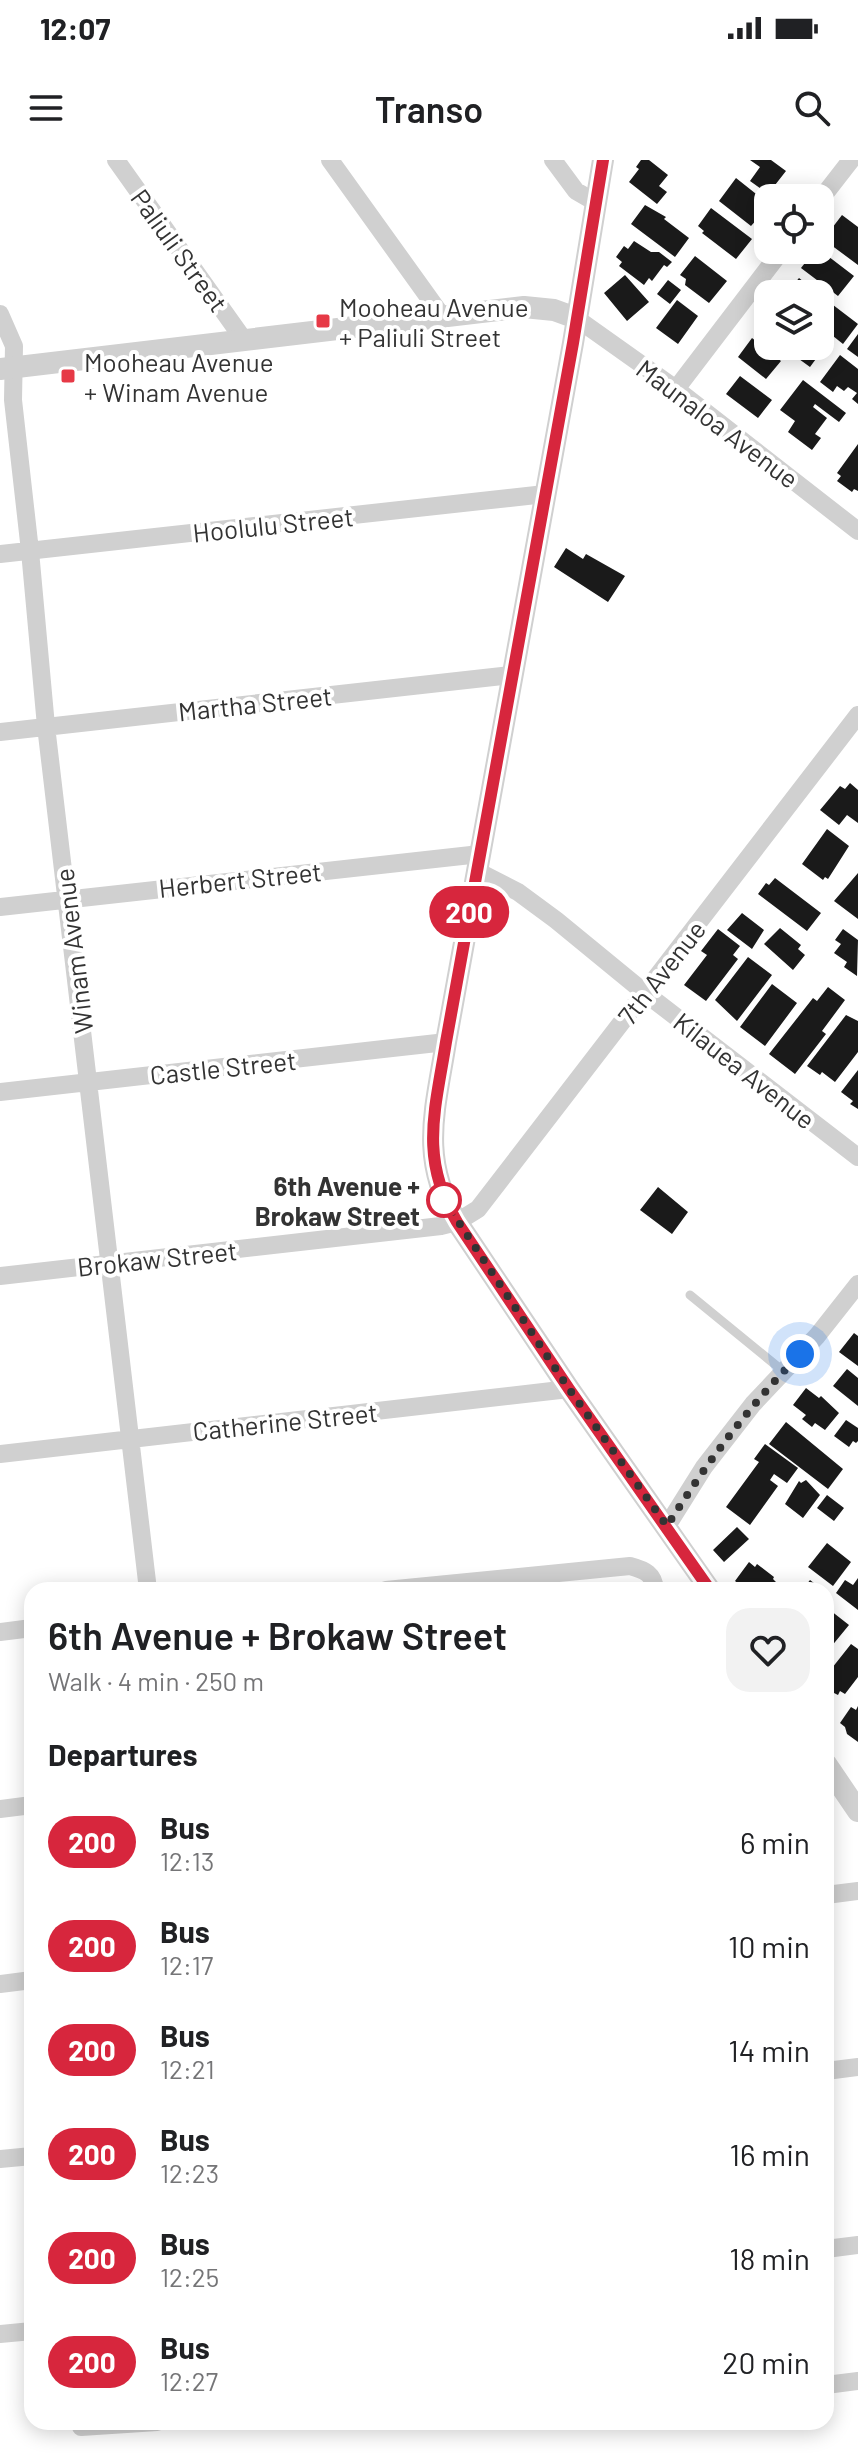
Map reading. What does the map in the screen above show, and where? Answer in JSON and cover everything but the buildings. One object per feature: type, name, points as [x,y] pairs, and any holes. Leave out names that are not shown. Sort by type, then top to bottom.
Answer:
[{"type":"street","name":"Paliuli Street","points":[[116,160],[244,340]]},
{"type":"street","points":[[330,160],[442,316]]},
{"type":"street","points":[[553,160],[576,191],[595,202]]},
{"type":"street","points":[[603,160],[446,1042],[432,1149],[445,1201],[457,1222],[705,1582]]},
{"type":"street","points":[[832,184],[851,160]]},
{"type":"street","points":[[676,389],[771,264]]},
{"type":"street","points":[[7,368],[524,307],[554,310],[576,318]]},
{"type":"street","name":"Winam Avenue","points":[[0,314],[14,346],[7,368],[147,1582]]},
{"type":"street","name":"Maunaloa Avenue","points":[[576,318],[676,389],[858,531]]},
{"type":"street","name":"Hoolulu Street","points":[[0,554],[545,494]]},
{"type":"street","name":"Martha Street","points":[[0,732],[511,675]]},
{"type":"street","name":"7th Avenue","points":[[457,1222],[478,1209],[858,715]]},
{"type":"street","name":"Herbert Street","points":[[0,907],[89,896],[478,862]]},
{"type":"street","name":"Kilauea Avenue","points":[[478,862],[858,1157]]},
{"type":"street","name":"Castle Street","points":[[0,1092],[446,1042]]},
{"type":"street","name":"Brokaw Street","points":[[0,1276],[457,1222]]},
{"type":"street","points":[[667,1526],[727,1437],[817,1336],[858,1284]]},
{"type":"street","name":"Catherine Street","points":[[0,1454],[569,1389]]},
{"type":"street","points":[[467,1582],[630,1566],[645,1570],[653,1582]]},
{"type":"street","points":[[0,1632],[24,1629]]},
{"type":"street","points":[[834,1776],[858,1811]]},
{"type":"street","points":[[0,1809],[24,1806]]},
{"type":"street","points":[[834,1894],[858,1891]]},
{"type":"street","points":[[0,1984],[24,1981]]},
{"type":"street","points":[[834,2070],[858,2067]]},
{"type":"street","points":[[0,2159],[24,2157]]},
{"type":"street","points":[[834,2248],[858,2245]]},
{"type":"street","points":[[0,2334],[24,2332]]},
{"type":"street","points":[[834,2384],[858,2381]]},
{"type":"lane","points":[[690,1295],[783,1371]]},
{"type":"bus line","name":"200","points":[[603,160],[573,343],[446,1042],[433,1131],[433,1163],[445,1201],[457,1222],[705,1582]]},
{"type":"place","name":"Mooheau Avenue + Paliuli Street","points":[[323,321]]},
{"type":"place","name":"Mooheau Avenue + Winam Avenue","points":[[68,376]]},
{"type":"place","name":"6th Avenue + Brokaw Street","points":[[444,1200]]},
{"type":"route","points":[[444,1200],[569,1389],[667,1526],[727,1437],[800,1354]]}]
